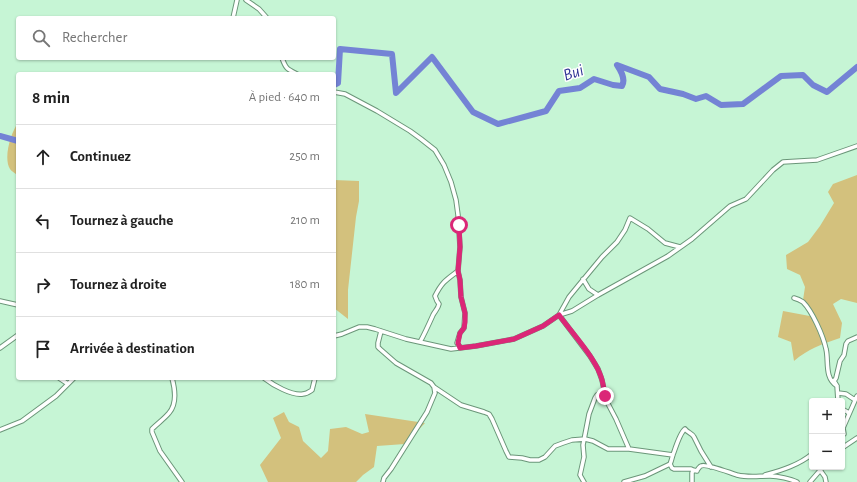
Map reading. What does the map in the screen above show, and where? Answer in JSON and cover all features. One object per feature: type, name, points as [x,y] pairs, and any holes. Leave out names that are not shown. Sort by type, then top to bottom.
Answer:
[{"type":"street","points":[[233,16],[237,0]]},
{"type":"street","points":[[246,0],[265,16]]},
{"type":"street","points":[[283,60],[288,70],[292,72]]},
{"type":"street","points":[[336,92],[346,94],[410,131],[435,150],[444,165],[451,182],[458,214],[460,247],[458,271],[461,297],[465,313],[464,328],[460,333],[458,343],[460,348]]},
{"type":"street","points":[[336,336],[360,327],[367,327],[406,339],[451,349],[514,339],[543,326],[559,315],[572,310],[668,256],[692,239],[730,206],[746,199],[773,170],[783,162],[818,160],[857,146]]},
{"type":"street","points":[[559,315],[569,297],[583,279],[617,242],[625,230],[630,218],[648,229],[665,243],[680,247]]},
{"type":"street","points":[[420,342],[439,304],[435,296],[447,279],[458,271]]},
{"type":"street","points":[[583,279],[589,288],[598,295]]},
{"type":"street","points":[[794,298],[801,300],[804,303],[816,322],[826,349],[830,378],[832,383],[837,386]]},
{"type":"street","points":[[0,301],[16,305]]},
{"type":"street","points":[[559,315],[598,369],[605,391],[606,400],[629,449]]},
{"type":"street","points":[[381,331],[378,347],[396,363],[431,383],[434,387],[461,405],[489,414],[509,457],[539,460],[545,457],[555,446],[572,440],[585,439],[593,441],[608,449],[629,449],[673,455]]},
{"type":"street","points":[[0,348],[16,336]]},
{"type":"street","points":[[838,398],[837,386],[834,381],[840,361],[844,355],[848,341],[857,337]]},
{"type":"street","points":[[62,380],[68,384]]},
{"type":"street","points":[[0,430],[22,421],[56,396],[72,380]]},
{"type":"street","points":[[173,380],[175,387],[173,406],[170,413],[152,429],[152,432],[160,451],[182,482]]},
{"type":"street","points":[[267,380],[274,385],[300,394],[309,393],[312,390],[314,380]]},
{"type":"street","points":[[383,482],[384,478],[427,412],[435,393],[434,387]]},
{"type":"street","points":[[584,482],[580,475],[584,457],[583,447],[587,423],[595,398],[605,391]]},
{"type":"street","points":[[838,393],[846,394],[855,400]]},
{"type":"street","points":[[845,423],[857,396]]},
{"type":"street","points":[[845,411],[849,413]]},
{"type":"street","points":[[624,482],[645,476],[670,464],[682,432],[685,429],[693,434],[701,451],[711,466]]},
{"type":"street","points":[[845,438],[848,444]]},
{"type":"street","points":[[845,446],[857,438]]},
{"type":"street","points":[[757,477],[797,464],[809,456]]},
{"type":"street","points":[[670,464],[673,469],[697,470],[700,466],[711,466],[738,475],[757,477],[772,476],[797,482]]},
{"type":"street","points":[[692,482],[693,470]]},
{"type":"street","points":[[810,482],[819,470]]},
{"type":"street","points":[[822,470],[826,482]]},
{"type":"shaded area","points":[[16,126],[16,174],[10,169],[7,158],[9,145]]},
{"type":"shaded area","points":[[857,175],[857,303],[841,299],[833,304],[842,323],[840,338],[816,347],[794,361],[791,342],[778,337],[783,311],[815,317],[803,300],[805,287],[800,275],[787,269],[786,255],[808,242],[820,226],[834,203],[828,192],[833,184]]},
{"type":"shaded area","points":[[336,180],[359,181],[359,201],[348,290],[348,319],[336,310]]},
{"type":"shaded area","points":[[284,412],[289,422],[299,427],[303,441],[321,458],[328,451],[330,429],[346,427],[362,434],[369,432],[365,414],[425,423],[405,444],[377,446],[374,467],[356,482],[268,482],[260,465],[281,438],[273,418]]},
{"type":"waterway","name":"Bui","points":[[336,84],[338,83],[340,49],[392,54],[396,93],[432,57],[473,112],[498,124],[546,111],[559,91],[580,88],[594,79],[613,85],[622,86],[623,78],[617,65],[649,77],[660,89],[683,94],[696,99],[706,96],[721,105],[743,104],[781,76],[803,75],[813,85],[827,92],[857,67]]},
{"type":"waterway","name":"Bui","points":[[0,136],[16,140]]},
{"type":"route","points":[[459,225],[460,247],[458,271],[461,297],[465,313],[464,328],[460,333],[458,343],[460,348],[514,339],[543,326],[559,315],[598,369],[605,391],[605,396]]}]
